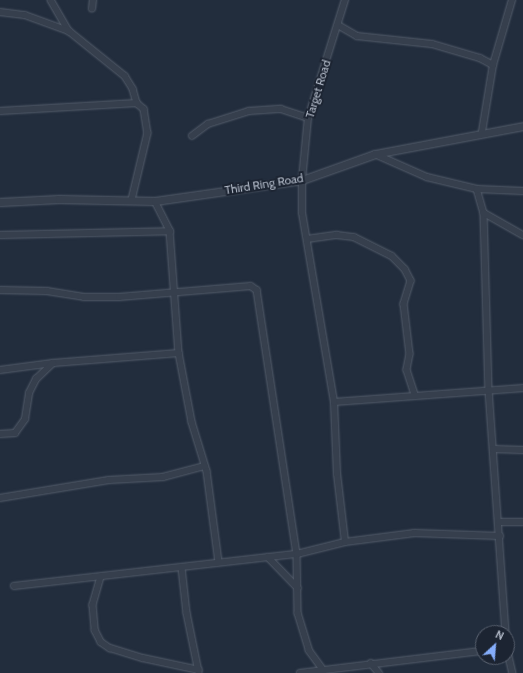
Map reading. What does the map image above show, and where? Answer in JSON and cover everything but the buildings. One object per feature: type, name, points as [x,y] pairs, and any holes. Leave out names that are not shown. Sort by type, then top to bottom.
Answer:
[{"type":"street","points":[[51,0],[69,31]]},
{"type":"street","points":[[92,9],[93,0]]},
{"type":"street","name":"Target Road","points":[[345,0],[308,118],[302,180],[302,214],[334,402],[337,474],[345,542]]},
{"type":"street","points":[[482,132],[493,65],[512,0]]},
{"type":"street","points":[[0,12],[25,15],[69,31],[126,76],[133,89],[137,103],[144,109],[148,133],[132,200]]},
{"type":"street","points":[[338,25],[358,36],[432,44],[480,58],[493,65]]},
{"type":"street","points":[[0,111],[137,103]]},
{"type":"street","points":[[192,136],[208,124],[249,111],[281,109],[308,118]]},
{"type":"street","name":"Third Ring Road","points":[[0,202],[59,199],[155,201],[302,180],[375,154],[482,132],[523,126]]},
{"type":"street","points":[[375,154],[427,177],[477,189],[523,191]]},
{"type":"street","points":[[477,189],[484,213],[489,390],[506,625]]},
{"type":"street","points":[[155,201],[170,231],[179,353],[192,422],[205,466],[219,562]]},
{"type":"street","points":[[484,213],[523,235]]},
{"type":"street","points":[[0,235],[170,231]]},
{"type":"street","points":[[306,239],[337,235],[354,237],[392,256],[405,269],[411,281],[404,304],[410,354],[407,370],[415,395]]},
{"type":"street","points":[[0,290],[47,290],[84,297],[119,297],[251,286],[259,295],[297,554],[298,609],[309,650],[323,669]]},
{"type":"street","points":[[0,370],[53,363],[179,353]]},
{"type":"street","points":[[0,434],[15,433],[25,418],[29,393],[36,379],[53,363]]},
{"type":"street","points":[[334,402],[523,388]]},
{"type":"street","points":[[493,449],[523,450]]},
{"type":"street","points":[[0,498],[109,480],[163,477],[205,466]]},
{"type":"street","points":[[499,522],[523,522]]},
{"type":"street","points":[[14,586],[297,554],[345,542],[414,533],[500,536]]},
{"type":"street","points":[[268,557],[298,588]]},
{"type":"street","points":[[101,577],[93,605],[95,630],[101,642],[110,648],[143,658],[199,671],[188,613],[182,568]]},
{"type":"street","points":[[300,673],[371,663],[429,659],[475,652]]},
{"type":"street","points":[[371,663],[379,673]]}]
